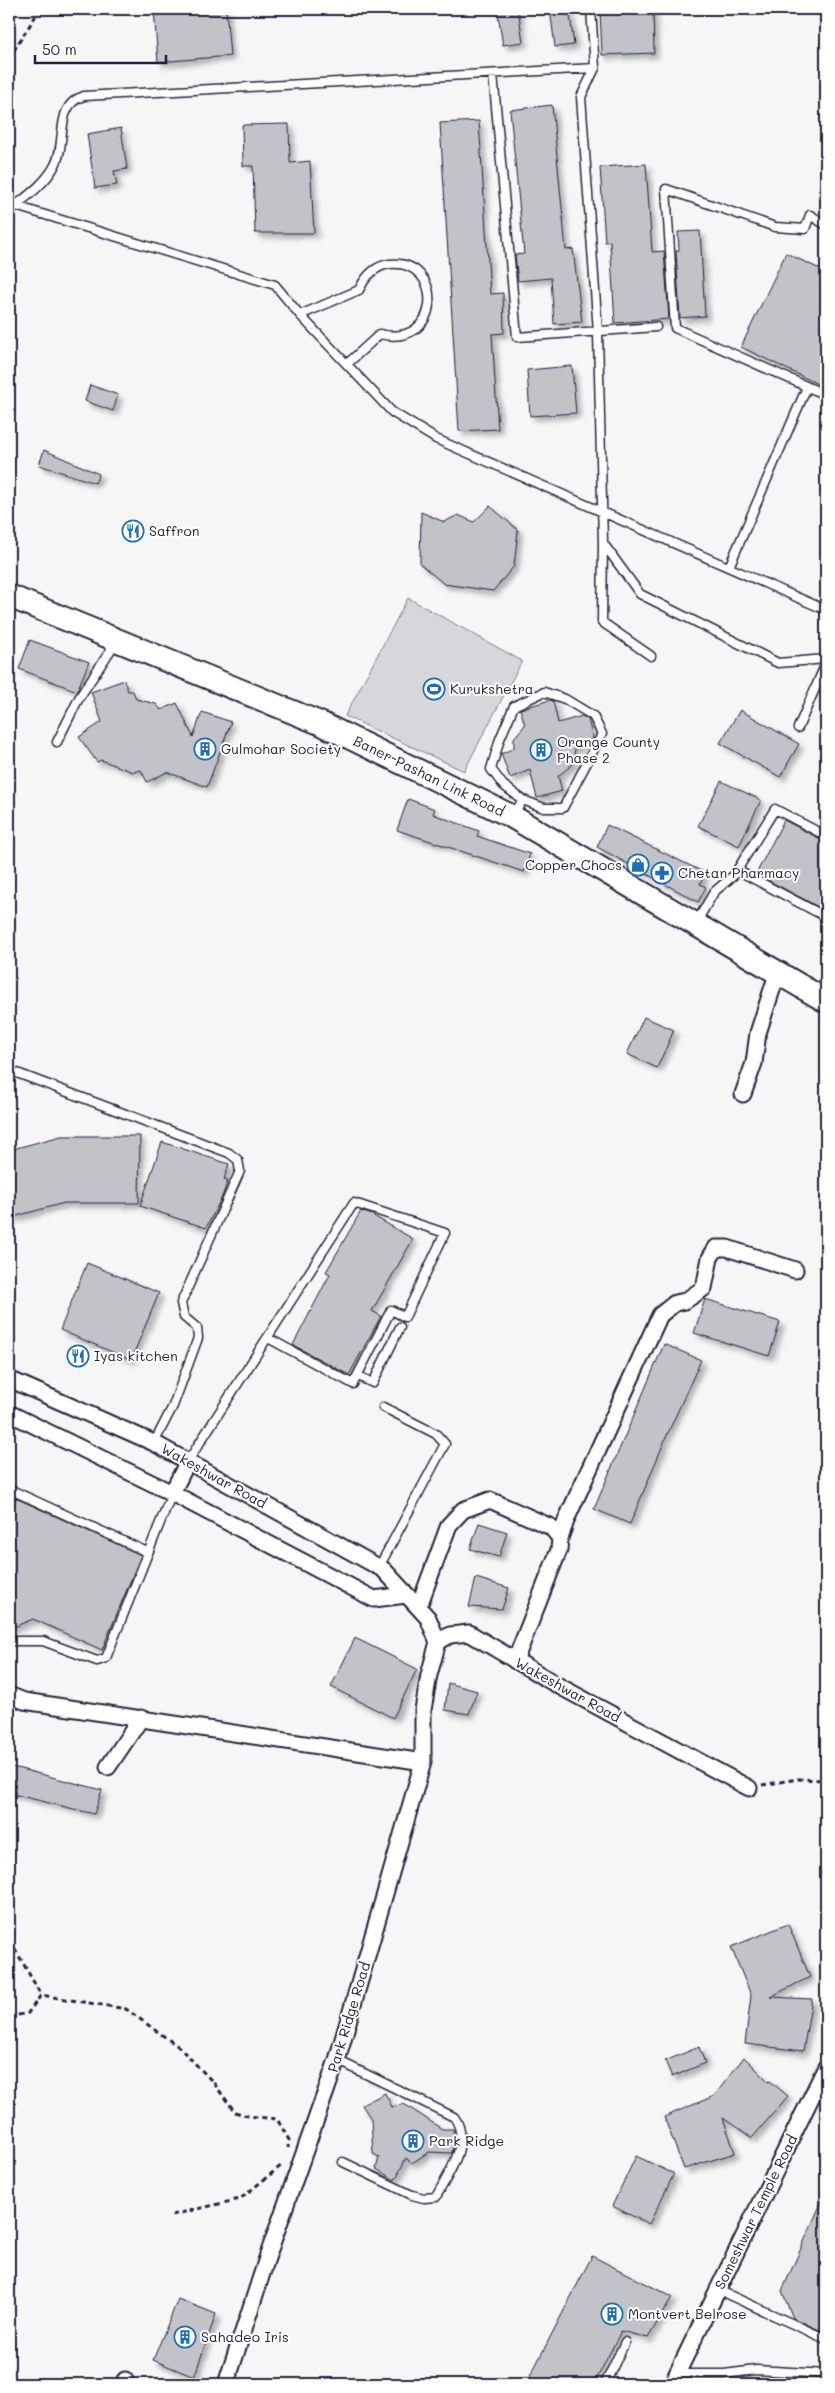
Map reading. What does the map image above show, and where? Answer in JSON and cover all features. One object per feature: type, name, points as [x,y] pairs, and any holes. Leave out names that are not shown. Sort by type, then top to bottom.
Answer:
[{"type":"street","name":"Baner-Pashan Link Road","points":[[9,596],[322,724],[517,808],[694,926],[826,1001]]},
{"type":"street","points":[[743,1094],[754,1063],[758,1033],[777,974]]},
{"type":"street","points":[[515,1661],[559,1550],[560,1538],[660,1314],[675,1303],[685,1301],[704,1288],[710,1258],[716,1248],[727,1248],[795,1270]]},
{"type":"street","name":"Wakeshwar Road","points":[[9,1379],[154,1443],[379,1567],[419,1606],[428,1618],[438,1642],[450,1635],[469,1633],[559,1686],[749,1788]]},
{"type":"street","points":[[9,1413],[172,1493],[374,1599],[406,1595]]},
{"type":"street","points":[[172,1493],[188,1461]]},
{"type":"street","points":[[419,1606],[449,1525],[463,1510],[490,1500],[551,1527],[560,1538]]},
{"type":"street","name":"Park Ridge Road","points":[[226,2384],[293,2164],[337,2060],[423,1762],[423,1710],[429,1675],[438,1642]]},
{"type":"street","points":[[9,1695],[24,1701],[423,1762]]},
{"type":"street","points":[[108,1767],[141,1718]]},
{"type":"street","name":"Someshwar Temple Road","points":[[675,2379],[826,2067]]},
{"type":"lane","points":[[591,9],[595,68],[581,97],[598,332],[603,512],[602,622],[651,656]]},
{"type":"lane","points":[[12,205],[40,185],[54,167],[62,143],[65,112],[70,104],[84,96],[595,68]]},
{"type":"lane","points":[[493,74],[517,337],[656,327]]},
{"type":"lane","points":[[826,225],[810,215],[805,229],[775,227],[666,189],[675,328],[826,394]]},
{"type":"lane","points":[[12,205],[275,285],[300,315],[392,412],[436,439],[826,610]]},
{"type":"lane","points":[[300,315],[359,290],[364,279],[373,270],[384,264],[397,263],[409,266],[420,274],[427,284],[430,296],[429,309],[424,320],[416,330],[404,335],[380,334],[347,364]]},
{"type":"lane","points":[[729,567],[807,387]]},
{"type":"lane","points":[[603,542],[640,594],[778,663],[826,658]]},
{"type":"lane","points":[[57,742],[79,698],[118,640]]},
{"type":"lane","points":[[798,728],[826,664]]},
{"type":"lane","points":[[544,692],[565,699],[593,716],[602,734],[563,808],[517,808],[491,769],[500,739],[514,706],[544,692]]},
{"type":"lane","points":[[694,926],[714,892],[737,870],[775,809],[826,836]]},
{"type":"lane","points":[[737,870],[826,917]]},
{"type":"lane","points":[[9,1070],[229,1153],[238,1160],[240,1171],[181,1303],[184,1317],[196,1328],[198,1338],[173,1406],[154,1443]]},
{"type":"lane","points":[[188,1461],[354,1203],[445,1234],[405,1317],[391,1310],[353,1384],[268,1338]]},
{"type":"lane","points":[[358,1376],[373,1383],[400,1327]]},
{"type":"lane","points":[[379,1567],[445,1444],[436,1434],[383,1407]]},
{"type":"lane","points":[[9,1489],[147,1552]]},
{"type":"lane","points":[[9,1641],[43,1641],[97,1661],[102,1661],[109,1656],[147,1552],[172,1493]]},
{"type":"lane","points":[[337,2060],[454,2117],[459,2130],[456,2160],[436,2196],[424,2198],[412,2195],[343,2162]]},
{"type":"lane","points":[[718,2290],[826,2339]]},
{"type":"lane","points":[[605,2384],[625,2342]]},
{"type":"lane","points":[[675,2379],[756,2370],[826,2374]]},
{"type":"path","points":[[9,58],[40,9]]},
{"type":"path","points":[[749,1788],[798,1779],[826,1780]]},
{"type":"path","points":[[9,1932],[10,1940],[41,1994]]},
{"type":"path","points":[[9,2018],[28,2012],[41,1994]]},
{"type":"path","points":[[41,1994],[126,2009],[179,2047],[214,2082],[234,2112],[248,2116],[276,2119],[289,2140],[293,2164],[240,2199],[172,2215]]},
{"type":"shaded area","name":"Kurukshetra","points":[[408,598],[522,661],[464,771],[345,716]]},
{"type":"building","points":[[154,9],[226,9],[230,56],[158,62]]},
{"type":"building","points":[[497,9],[518,9],[523,42],[503,45]]},
{"type":"building","points":[[550,9],[569,9],[574,45],[555,47]]},
{"type":"building","points":[[600,9],[653,9],[654,53],[602,55]]},
{"type":"building","points":[[552,105],[566,250],[573,249],[582,322],[554,324],[551,278],[518,281],[515,255],[524,254],[510,110]]},
{"type":"building","points":[[479,121],[490,294],[503,293],[504,333],[492,334],[498,429],[459,431],[440,123]]},
{"type":"building","points":[[289,124],[290,163],[310,161],[314,233],[255,233],[253,166],[243,166],[242,125]]},
{"type":"building","points":[[121,128],[127,169],[114,171],[117,185],[95,188],[87,134]]},
{"type":"building","points":[[646,164],[652,252],[664,251],[669,319],[615,323],[610,241],[605,242],[600,167]]},
{"type":"building","points":[[700,231],[705,316],[680,318],[676,251],[679,250],[678,232]]},
{"type":"building","points":[[786,253],[826,272],[826,388],[741,347]]},
{"type":"building","points":[[572,366],[576,413],[530,416],[527,370]]},
{"type":"building","points":[[90,385],[118,395],[113,411],[85,401]]},
{"type":"building","points":[[44,450],[99,474],[95,483],[39,465]]},
{"type":"building","points":[[490,506],[518,530],[514,566],[493,591],[444,584],[420,564],[421,512],[444,522],[458,515],[474,522]]},
{"type":"building","points":[[30,640],[89,662],[77,691],[19,669]]},
{"type":"building","points":[[124,680],[128,691],[133,691],[136,699],[156,704],[161,710],[177,703],[193,737],[202,712],[231,722],[207,787],[167,772],[147,782],[141,770],[133,772],[101,760],[97,762],[79,737],[102,722],[91,692]]},
{"type":"building","name":"Orange County Phase 2","points":[[550,700],[553,701],[558,723],[582,716],[588,719],[593,739],[591,743],[575,748],[573,764],[558,776],[562,791],[537,798],[530,770],[510,778],[501,754],[514,748],[514,738],[525,725],[520,709]]},
{"type":"building","points":[[740,710],[799,744],[780,777],[720,743]]},
{"type":"building","points":[[721,781],[761,800],[739,846],[698,826]]},
{"type":"building","points":[[408,799],[435,809],[433,814],[479,831],[477,836],[530,854],[524,872],[397,830]]},
{"type":"building","points":[[784,820],[826,842],[826,911],[756,874]]},
{"type":"building","points":[[607,825],[705,873],[700,884],[706,887],[698,902],[597,847]]},
{"type":"building","points":[[644,1017],[674,1030],[657,1068],[627,1054]]},
{"type":"building","points":[[61,1136],[140,1136],[139,1203],[64,1203],[9,1218],[9,1150]]},
{"type":"building","points":[[162,1142],[229,1164],[224,1179],[228,1180],[222,1197],[206,1228],[140,1206]]},
{"type":"building","points":[[361,1211],[372,1215],[413,1239],[372,1311],[381,1316],[349,1375],[293,1345],[330,1274],[326,1272]]},
{"type":"building","points":[[87,1263],[159,1293],[131,1360],[60,1330]]},
{"type":"building","points":[[705,1299],[780,1322],[769,1356],[694,1333]]},
{"type":"building","points":[[664,1344],[701,1360],[630,1524],[594,1509]]},
{"type":"building","points":[[9,1495],[141,1555],[102,1650],[33,1619],[9,1629]]},
{"type":"building","points":[[479,1523],[507,1532],[499,1557],[470,1549]]},
{"type":"building","points":[[476,1578],[509,1588],[502,1609],[469,1607]]},
{"type":"building","points":[[355,1638],[417,1669],[393,1718],[331,1687]]},
{"type":"building","points":[[448,1683],[477,1691],[469,1714],[445,1710]]},
{"type":"building","points":[[9,1766],[102,1790],[94,1814],[9,1793]]},
{"type":"building","points":[[788,1924],[810,1977],[770,1997],[812,1999],[803,2051],[745,2044],[751,1995],[731,1947]]},
{"type":"building","points":[[699,2047],[705,2063],[672,2077],[665,2061]]},
{"type":"building","points":[[744,2057],[769,2082],[788,2096],[752,2138],[723,2118],[735,2153],[684,2169],[664,2117],[714,2096]]},
{"type":"building","name":"Park Ridge","points":[[385,2093],[392,2107],[404,2104],[442,2129],[453,2129],[454,2142],[452,2153],[429,2152],[412,2163],[406,2158],[395,2180],[376,2169],[379,2157],[373,2154],[371,2119],[362,2105]]},
{"type":"building","points":[[636,2156],[674,2174],[649,2224],[612,2206]]},
{"type":"building","points":[[826,2192],[826,2333],[793,2318],[782,2291]]},
{"type":"building","name":"Montvert Belrose","points":[[592,2256],[672,2297],[648,2338],[621,2331],[594,2384],[526,2384]]},
{"type":"building","name":"Sahadeo Iris","points":[[178,2299],[216,2314],[194,2377],[153,2360]]},
{"type":"place","name":"Saffron","points":[[133,531]]},
{"type":"place","name":"Kurukshetra","points":[[434,689]]},
{"type":"place","name":"Gulmohar Society","points":[[205,749]]},
{"type":"place","name":"Orange County Phase 2","points":[[541,750]]},
{"type":"place","name":"Copper Chocs","points":[[638,865]]},
{"type":"place","name":"Chetan Pharmacy","points":[[662,873]]},
{"type":"place","name":"Iyas kitchen","points":[[78,1356]]},
{"type":"place","name":"Park Ridge","points":[[413,2141]]},
{"type":"place","name":"Montvert Belrose","points":[[612,2314]]},
{"type":"place","name":"Sahadeo Iris","points":[[185,2337]]}]
